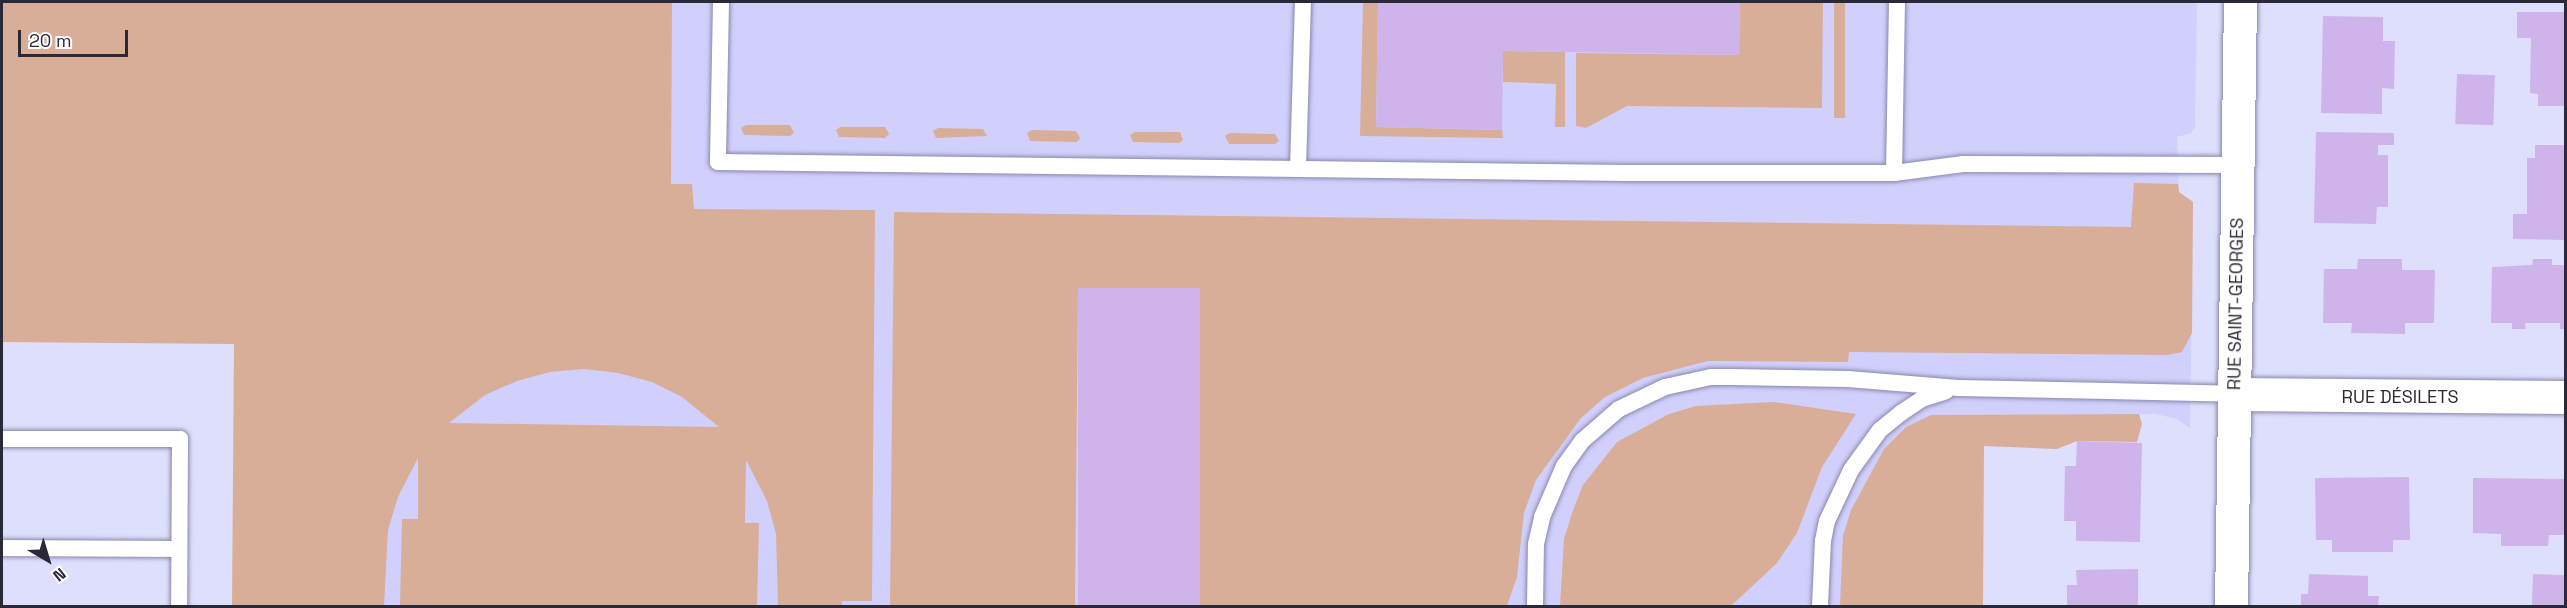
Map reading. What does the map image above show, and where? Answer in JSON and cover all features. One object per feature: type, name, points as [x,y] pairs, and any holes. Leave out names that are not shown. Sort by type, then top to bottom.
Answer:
[{"type":"street","name":"RUE SAINT-GEORGES","points":[[2231,606],[2240,2]]},
{"type":"street","name":"RUE DÉSILETS","points":[[2234,394],[2565,397]]},
{"type":"lane","points":[[721,2],[718,162],[1298,170],[1894,173],[1963,164],[2237,165]]},
{"type":"lane","points":[[1298,170],[1303,2]]},
{"type":"lane","points":[[1894,173],[1897,2]]},
{"type":"lane","points":[[1535,606],[1536,544],[1542,517],[1564,466],[1601,424],[1644,396],[1711,376],[1848,380],[1959,388],[2234,394]]},
{"type":"lane","points":[[1820,606],[1822,541],[1827,522],[1851,470],[1873,439],[1901,413],[1922,399],[1959,388]]},
{"type":"lane","points":[[2,439],[180,439],[179,606]]},
{"type":"lane","points":[[2,548],[179,549]]},
{"type":"shaded area","points":[[2,2],[2197,2],[2195,127],[2191,133],[2177,137],[2179,192],[2193,202],[2190,428],[2177,419],[2156,414],[1984,415],[1982,606],[253,606],[257,330]]},
{"type":"shaded area","points":[[2,2],[672,2],[671,184],[692,184],[694,209],[875,210],[872,601],[842,601],[842,606],[778,606],[776,534],[767,501],[746,460],[745,523],[759,523],[757,606],[400,606],[402,519],[418,519],[418,458],[398,497],[388,530],[384,606],[232,606],[234,344],[2,342]],"holes":[[[584,369],[618,373],[652,382],[682,397],[719,427],[449,423],[485,395],[517,381],[550,372]]]},
{"type":"shaded area","points":[[1363,2],[1378,2],[1376,127],[1502,130],[1503,138],[1360,136]]},
{"type":"shaded area","points":[[1740,2],[1823,2],[1822,108],[1627,106],[1586,128],[1576,126],[1576,53],[1739,55]]},
{"type":"shaded area","points":[[1834,2],[1845,2],[1845,118],[1834,118]]},
{"type":"shaded area","points":[[1503,51],[1565,52],[1565,127],[1555,127],[1556,84],[1503,82]]},
{"type":"shaded area","points":[[746,125],[790,125],[794,133],[790,136],[744,135],[741,128]]},
{"type":"shaded area","points":[[840,127],[885,127],[889,134],[885,138],[839,137],[836,130]]},
{"type":"shaded area","points":[[938,128],[983,129],[987,136],[936,138],[933,131]]},
{"type":"shaded area","points":[[1032,130],[1076,131],[1080,138],[1077,142],[1030,141],[1027,133]]},
{"type":"shaded area","points":[[1135,132],[1180,132],[1183,140],[1179,143],[1133,142],[1130,135]]},
{"type":"shaded area","points":[[1230,133],[1275,134],[1279,141],[1275,144],[1229,144],[1225,136]]},
{"type":"shaded area","points":[[2134,183],[2178,184],[2179,192],[2193,202],[2192,333],[2182,352],[2168,355],[1849,352],[1848,362],[1708,361],[1643,378],[1605,397],[1581,418],[1536,480],[1524,513],[1517,577],[1507,606],[1197,606],[1200,288],[1078,288],[1075,606],[890,606],[894,212],[2131,227]]},
{"type":"shaded area","points":[[1774,402],[1856,414],[1822,467],[1797,533],[1777,563],[1731,606],[1560,606],[1564,539],[1572,513],[1583,485],[1617,442],[1669,414],[1696,406]]},
{"type":"shaded area","points":[[2139,414],[2142,424],[2137,442],[2077,441],[2057,449],[1984,446],[1983,606],[1840,606],[1843,536],[1851,510],[1884,449],[1906,427],[1931,415]]},
{"type":"building","points":[[1378,2],[1740,2],[1739,55],[1503,51],[1502,130],[1376,127]]},
{"type":"building","points":[[2517,12],[2566,12],[2566,106],[2538,106],[2538,94],[2530,93],[2531,38],[2517,38]]},
{"type":"building","points":[[2323,16],[2383,17],[2383,41],[2395,41],[2394,89],[2382,88],[2382,114],[2321,113]]},
{"type":"building","points":[[2457,74],[2495,75],[2493,125],[2455,124]]},
{"type":"building","points":[[2316,132],[2394,133],[2394,145],[2378,145],[2378,155],[2388,155],[2388,207],[2377,207],[2376,224],[2314,223]]},
{"type":"building","points":[[2535,145],[2566,145],[2566,240],[2513,239],[2513,214],[2527,214],[2527,158],[2535,158]]},
{"type":"building","points":[[2358,259],[2402,259],[2402,270],[2435,270],[2434,323],[2405,323],[2405,334],[2351,333],[2352,323],[2323,323],[2324,269],[2357,269]]},
{"type":"building","points":[[2533,259],[2552,259],[2552,265],[2566,265],[2566,329],[2560,329],[2560,323],[2525,323],[2526,329],[2512,329],[2512,323],[2491,323],[2492,267],[2532,265]]},
{"type":"building","points":[[1078,288],[1200,288],[1200,606],[1078,606]]},
{"type":"building","points":[[2077,441],[2142,443],[2140,542],[2076,541],[2076,521],[2064,521],[2065,466],[2076,466]]},
{"type":"building","points":[[2409,477],[2410,540],[2393,540],[2393,552],[2332,552],[2332,540],[2316,540],[2315,478]]},
{"type":"building","points":[[2473,478],[2566,479],[2566,535],[2549,535],[2548,546],[2501,546],[2501,534],[2473,533]]},
{"type":"building","points":[[2138,569],[2138,606],[2067,606],[2067,585],[2077,585],[2076,570]]},
{"type":"building","points":[[2309,574],[2368,576],[2368,596],[2379,596],[2378,606],[2301,606],[2301,594],[2308,594]]},
{"type":"building","points":[[2533,574],[2566,575],[2565,606],[2532,606]]}]
